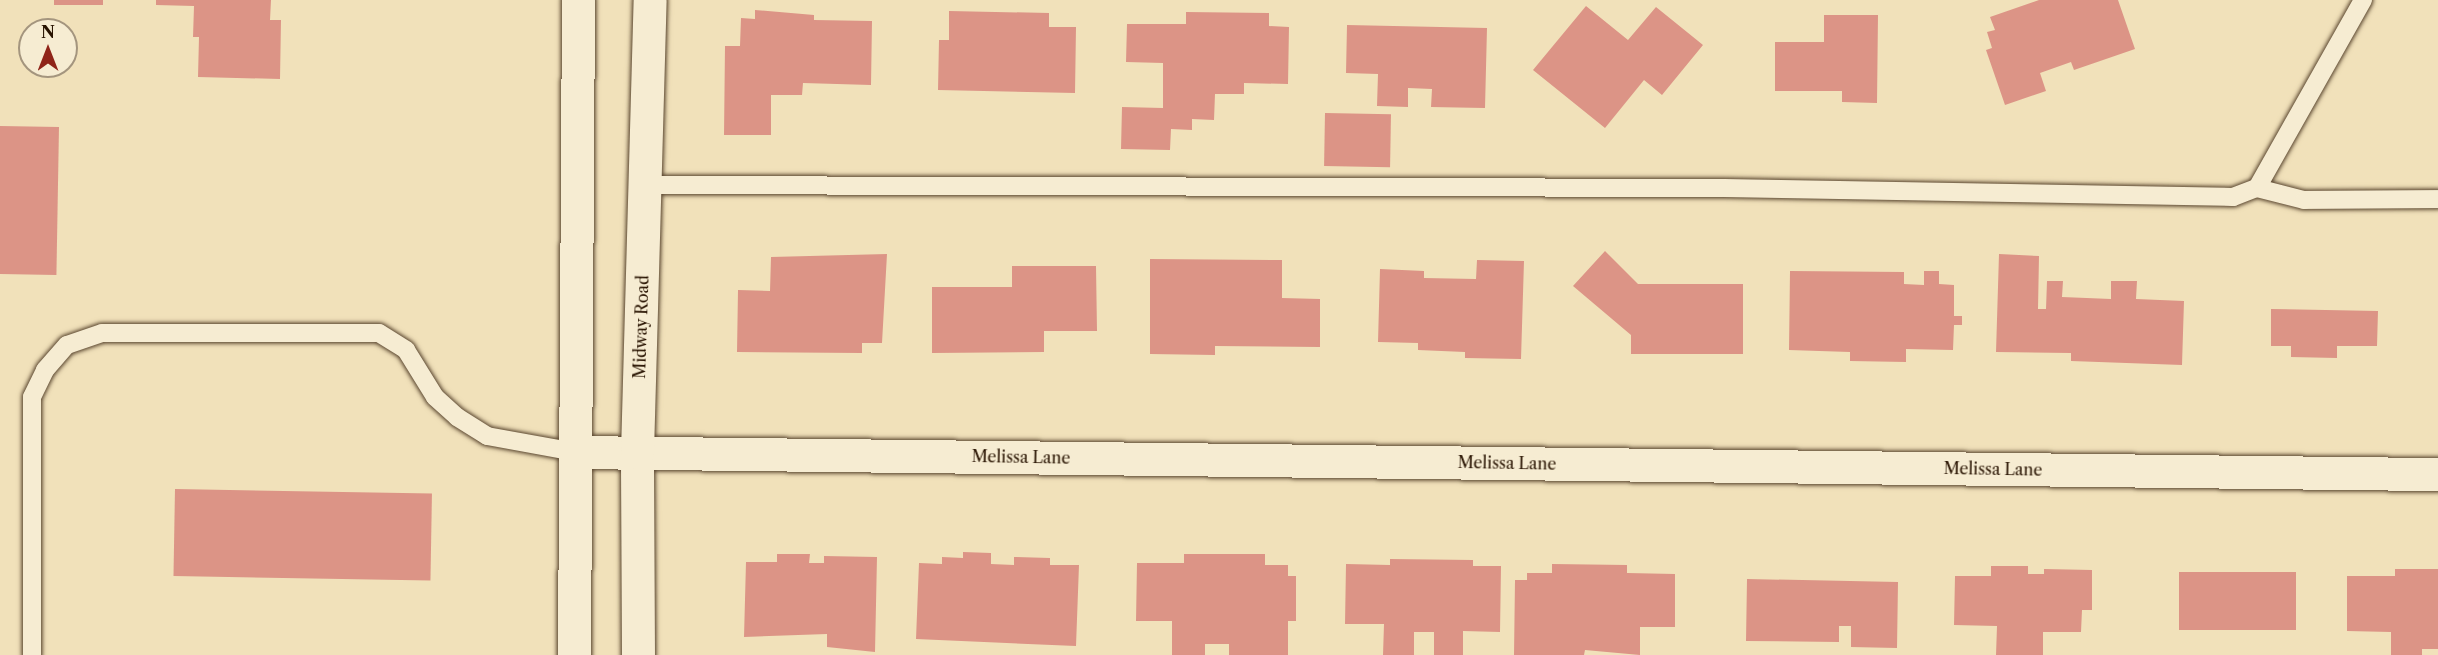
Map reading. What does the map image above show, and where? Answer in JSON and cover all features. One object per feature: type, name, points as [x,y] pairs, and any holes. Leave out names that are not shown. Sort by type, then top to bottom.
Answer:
[{"type":"street","points":[[574,655],[578,0]]},
{"type":"street","name":"Midway Road","points":[[638,655],[637,452],[650,0]]},
{"type":"street","name":"Melissa Lane","points":[[575,452],[2438,474]]},
{"type":"lane","points":[[2257,188],[2363,0]]},
{"type":"lane","points":[[645,185],[1725,188],[2232,197],[2257,188],[2304,200],[2438,199]]},
{"type":"lane","points":[[32,655],[32,397],[45,370],[67,345],[102,333],[379,333],[406,350],[435,397],[457,417],[487,436],[575,452]]},
{"type":"building","points":[[54,0],[103,0],[103,5],[54,5]]},
{"type":"building","points":[[156,0],[271,0],[270,20],[281,20],[280,79],[198,77],[199,37],[193,37],[194,6],[156,5]]},
{"type":"building","points":[[2039,0],[2118,0],[2135,49],[2074,70],[2071,62],[2040,73],[2046,91],[2005,105],[1986,50],[1992,48],[1987,32],[1995,30],[1990,17]]},
{"type":"building","points":[[1586,6],[1628,40],[1656,7],[1703,45],[1662,95],[1644,80],[1605,128],[1533,70]]},
{"type":"building","points":[[755,10],[814,15],[814,20],[872,21],[871,85],[803,83],[802,95],[771,95],[771,135],[724,135],[725,46],[740,46],[741,18],[755,19]]},
{"type":"building","points":[[949,11],[1049,13],[1049,27],[1076,27],[1075,93],[938,90],[939,40],[949,40]]},
{"type":"building","points":[[1186,12],[1269,13],[1269,26],[1289,27],[1288,84],[1244,83],[1244,94],[1215,94],[1214,120],[1192,119],[1192,130],[1171,129],[1170,150],[1121,149],[1122,107],[1163,108],[1163,63],[1126,62],[1127,24],[1186,24]]},
{"type":"building","points":[[1824,15],[1878,15],[1877,103],[1842,102],[1842,91],[1775,91],[1775,42],[1824,42]]},
{"type":"building","points":[[1347,25],[1487,28],[1485,108],[1431,107],[1432,89],[1408,88],[1408,107],[1377,106],[1378,74],[1346,73]]},
{"type":"building","points":[[1325,113],[1391,114],[1390,167],[1324,166]]},
{"type":"building","points":[[0,126],[59,127],[56,275],[0,274]]},
{"type":"building","points":[[1605,251],[1638,284],[1743,284],[1743,354],[1631,354],[1631,335],[1573,286]]},
{"type":"building","points":[[887,254],[882,343],[862,343],[862,353],[737,352],[738,290],[770,291],[771,257]]},
{"type":"building","points":[[1999,254],[2039,256],[2038,309],[2046,309],[2047,281],[2063,281],[2062,297],[2111,299],[2111,281],[2137,281],[2136,299],[2184,301],[2182,365],[2071,361],[2071,353],[1996,352]]},
{"type":"building","points":[[1150,259],[1282,260],[1282,298],[1320,299],[1320,347],[1215,346],[1215,355],[1150,354]]},
{"type":"building","points":[[1477,260],[1524,261],[1521,359],[1465,358],[1465,352],[1418,350],[1418,343],[1378,342],[1380,269],[1424,271],[1424,278],[1476,279]]},
{"type":"building","points":[[1012,266],[1096,266],[1097,331],[1044,331],[1044,352],[932,353],[932,287],[1012,287]]},
{"type":"building","points":[[1790,271],[1904,272],[1904,284],[1924,285],[1924,271],[1939,271],[1939,284],[1954,285],[1954,316],[1962,316],[1962,325],[1954,325],[1953,350],[1906,349],[1906,362],[1850,361],[1850,352],[1789,350]]},
{"type":"building","points":[[2271,309],[2378,311],[2377,346],[2337,346],[2337,358],[2291,357],[2291,346],[2271,346]]},
{"type":"building","points":[[175,489],[432,493],[430,580],[173,576]]},
{"type":"building","points":[[963,552],[991,553],[991,564],[1014,565],[1014,557],[1050,558],[1050,565],[1079,565],[1076,646],[916,639],[919,563],[942,564],[942,557],[963,558]]},
{"type":"building","points":[[777,554],[810,554],[809,563],[824,563],[824,556],[877,557],[875,652],[827,647],[827,634],[744,637],[746,562],[777,562]]},
{"type":"building","points":[[1184,554],[1265,554],[1265,565],[1288,565],[1288,576],[1296,576],[1296,621],[1288,621],[1288,655],[1229,655],[1229,644],[1205,644],[1205,655],[1172,655],[1172,621],[1136,621],[1137,563],[1184,563]]},
{"type":"building","points":[[1390,559],[1473,560],[1473,566],[1501,566],[1500,632],[1463,631],[1463,655],[1434,655],[1434,632],[1414,632],[1414,655],[1383,655],[1384,624],[1345,624],[1346,564],[1390,565]]},
{"type":"building","points":[[1552,564],[1627,565],[1627,573],[1675,574],[1675,627],[1640,627],[1640,655],[1585,650],[1584,655],[1514,655],[1515,580],[1527,580],[1527,573],[1552,573]]},
{"type":"building","points":[[1991,566],[2028,566],[2028,574],[2044,574],[2044,569],[2092,570],[2092,610],[2082,610],[2081,632],[2043,632],[2043,655],[1996,655],[1997,626],[1954,625],[1955,576],[1991,576]]},
{"type":"building","points":[[2395,569],[2438,569],[2438,649],[2422,649],[2422,655],[2391,655],[2391,632],[2347,631],[2347,576],[2395,576]]},
{"type":"building","points":[[2179,572],[2296,572],[2296,630],[2179,630]]},
{"type":"building","points":[[1747,579],[1898,582],[1897,648],[1851,647],[1851,626],[1839,626],[1839,642],[1746,641]]}]
